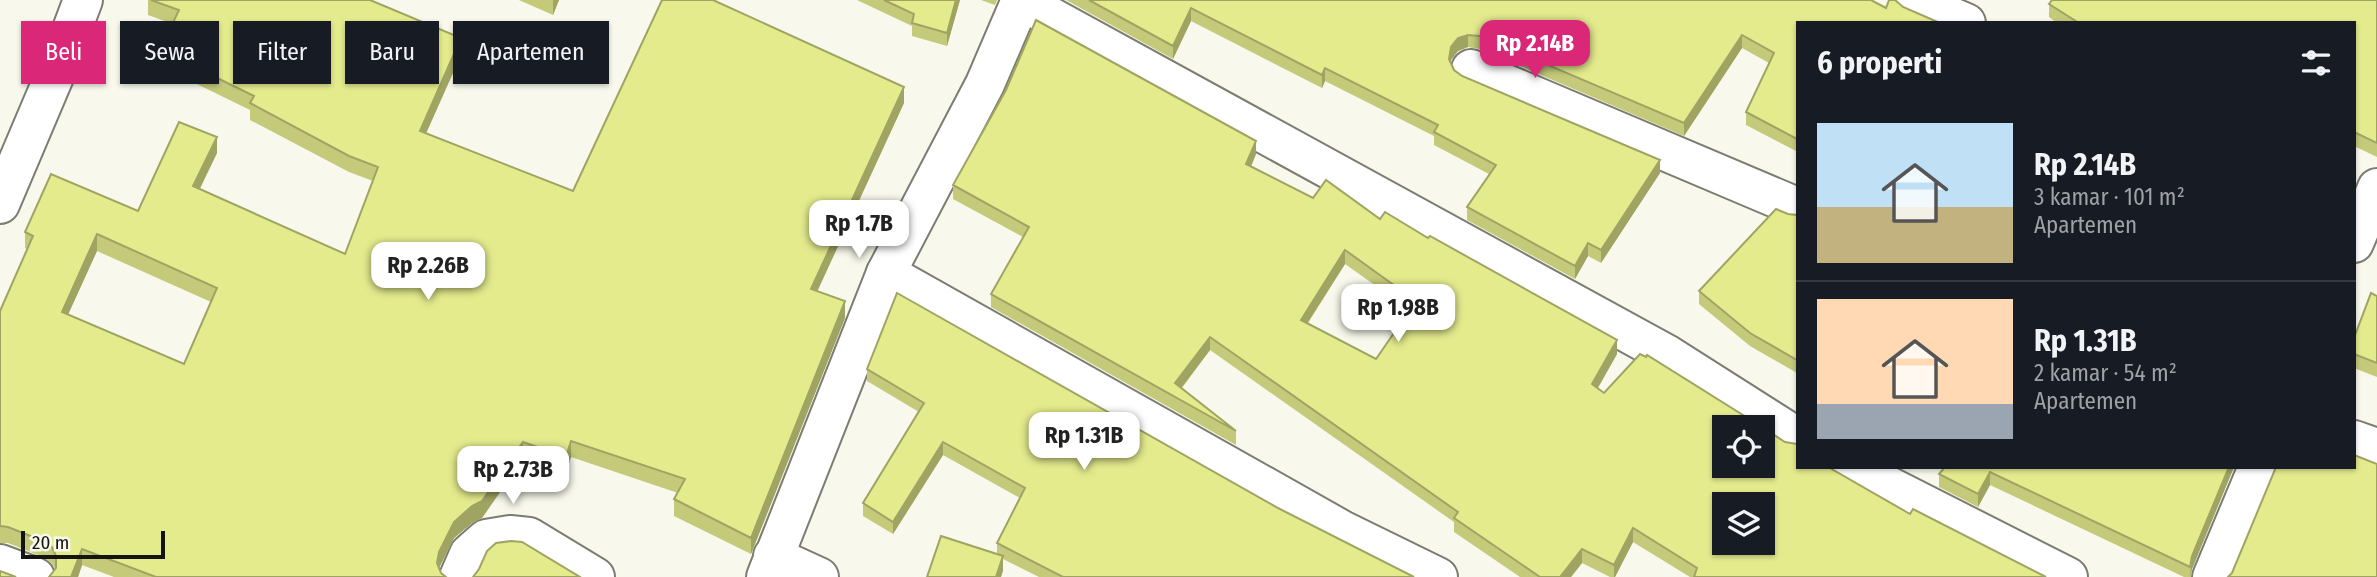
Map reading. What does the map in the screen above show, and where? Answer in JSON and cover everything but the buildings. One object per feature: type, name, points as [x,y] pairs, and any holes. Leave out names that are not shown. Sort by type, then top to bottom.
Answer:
[{"type":"street","points":[[4,184],[57,72],[83,0]]},
{"type":"street","points":[[819,577],[769,567],[886,273],[985,85],[1021,0],[1668,355],[1796,436]]},
{"type":"street","points":[[1912,0],[1961,21]]},
{"type":"street","points":[[1471,69],[1796,207]]},
{"type":"street","points":[[2356,237],[2377,188]]},
{"type":"street","points":[[886,273],[1342,530],[1438,577]]},
{"type":"street","points":[[2356,441],[2377,448]]},
{"type":"street","points":[[1855,469],[2068,577]]},
{"type":"street","points":[[2212,577],[2257,469]]},
{"type":"street","points":[[459,577],[469,554],[486,539],[510,535],[529,537],[595,577]]},
{"type":"street","points":[[0,564],[35,577]]}]
